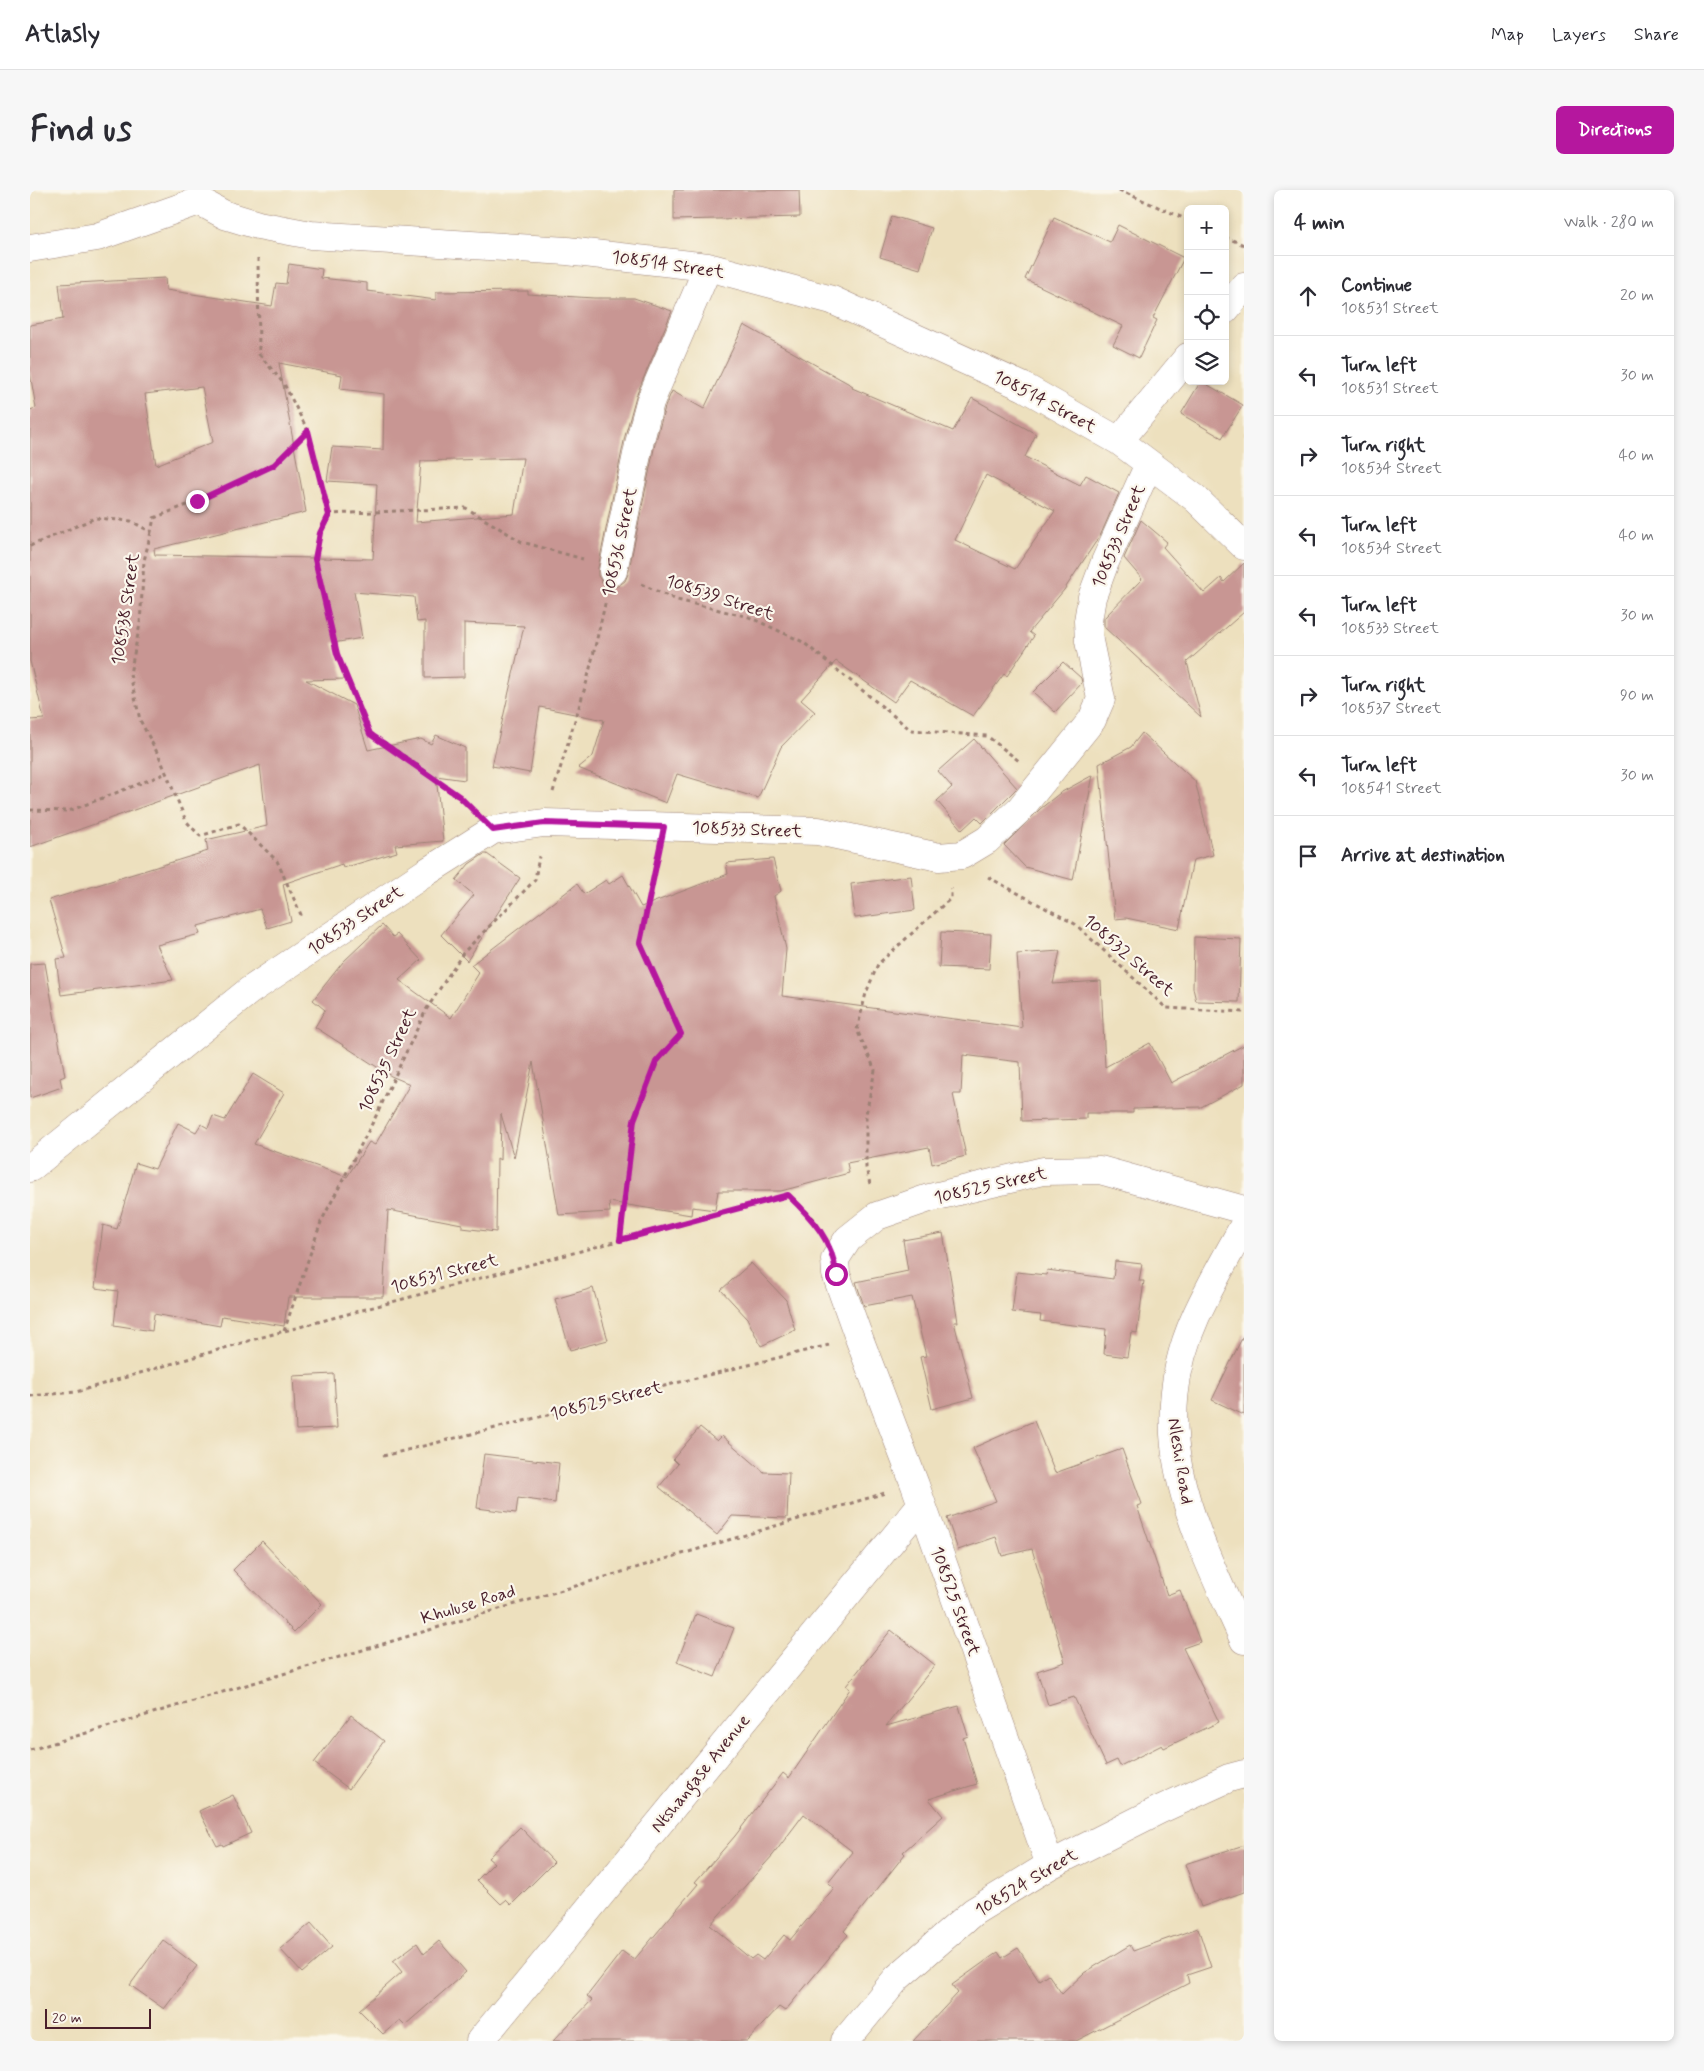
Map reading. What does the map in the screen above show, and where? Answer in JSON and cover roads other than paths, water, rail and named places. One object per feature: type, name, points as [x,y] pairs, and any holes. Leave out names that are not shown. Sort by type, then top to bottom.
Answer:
[{"type":"street","name":"108514 Street","points":[[30,248],[97,237],[196,195],[225,214],[258,225],[311,235],[567,251],[708,266],[832,300],[1024,387],[1119,441],[1196,498],[1244,546]]},
{"type":"street","name":"108536 Street","points":[[613,571],[640,440],[650,402],[708,266]]},
{"type":"street","points":[[1229,305],[1244,287]]},
{"type":"street","points":[[1119,441],[1184,362]]},
{"type":"street","name":"108533 Street","points":[[30,1168],[249,991],[424,873],[493,830],[544,823],[818,831],[927,855],[953,857],[976,848],[1020,809],[1098,710],[1101,699],[1088,621],[1092,597],[1105,562],[1149,464]]},
{"type":"street","name":"108525 Street","points":[[1050,1865],[918,1495],[836,1274],[835,1259],[848,1239],[877,1216],[929,1198],[1023,1175],[1070,1170],[1100,1170],[1244,1210]]},
{"type":"street","name":"Nleshi Road","points":[[1244,1225],[1196,1316],[1178,1379],[1172,1413],[1173,1436],[1188,1509],[1196,1532],[1244,1640]]},
{"type":"street","name":"Ntshangase Avenue","points":[[480,2041],[918,1495]]},
{"type":"street","name":"108524 Street","points":[[844,2041],[897,1978],[973,1912],[1050,1865],[1159,1810],[1229,1778],[1244,1774]]}]
